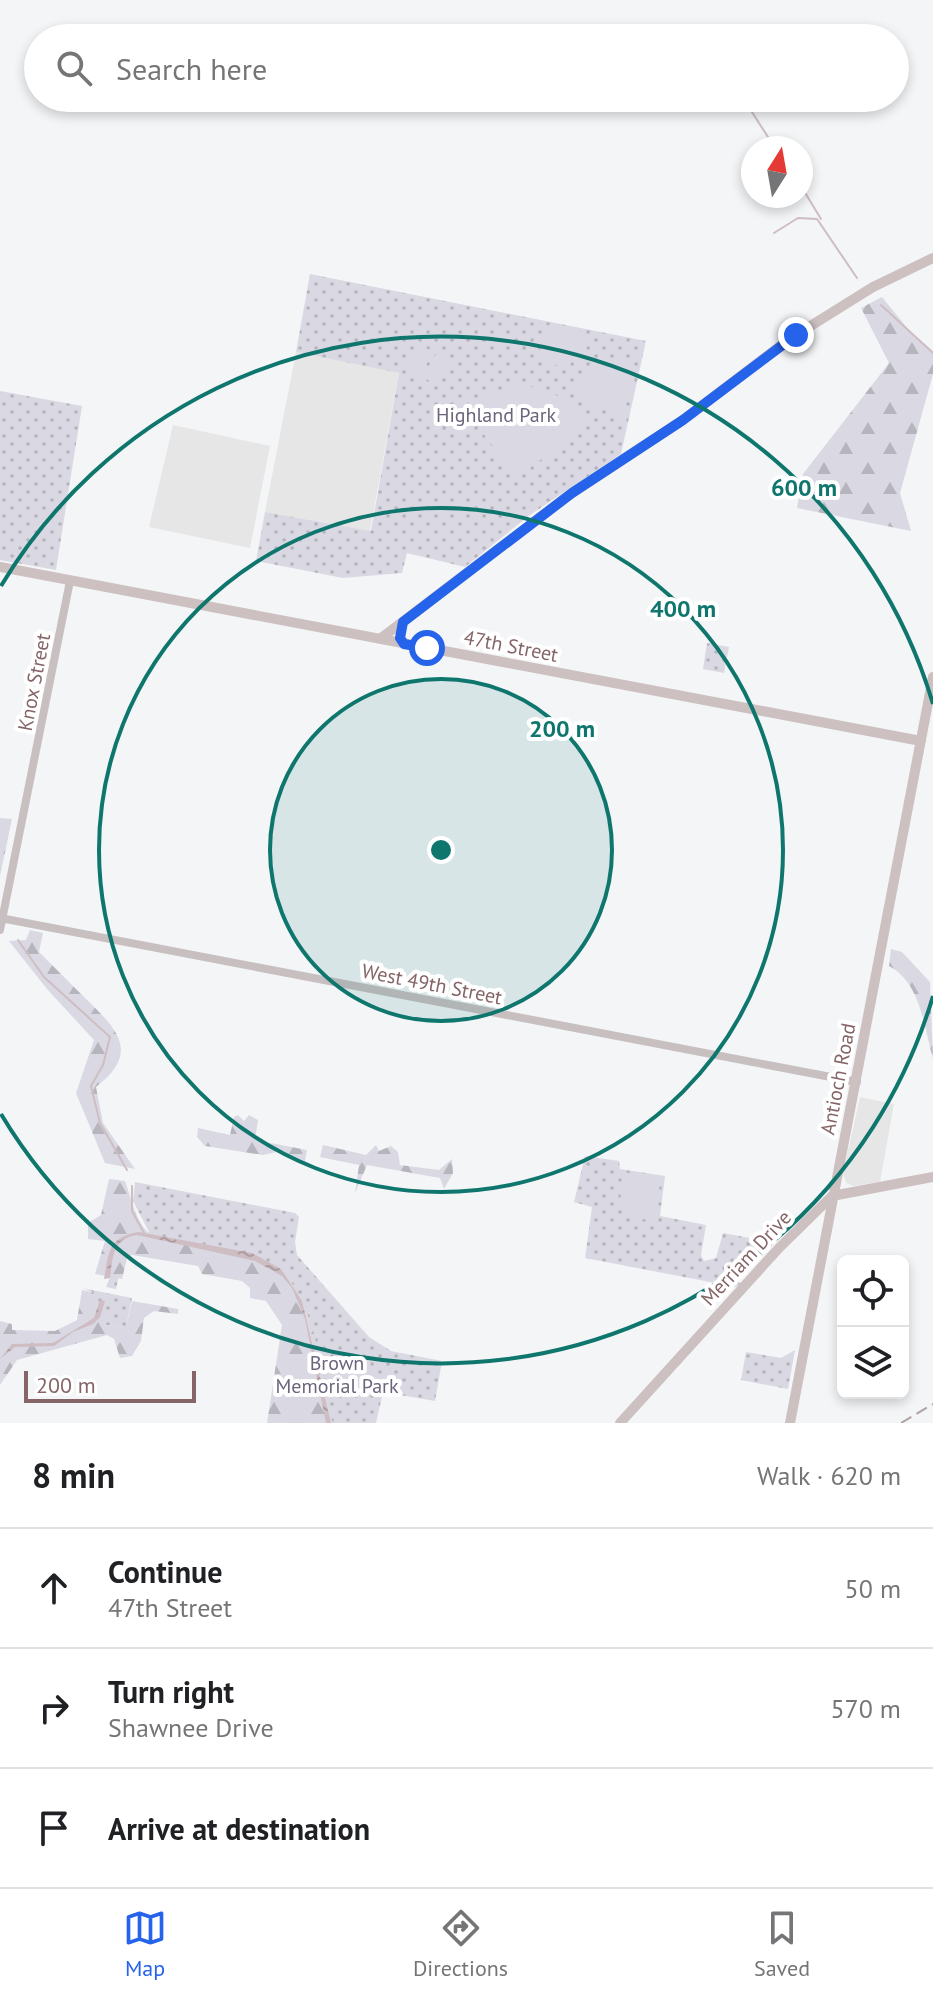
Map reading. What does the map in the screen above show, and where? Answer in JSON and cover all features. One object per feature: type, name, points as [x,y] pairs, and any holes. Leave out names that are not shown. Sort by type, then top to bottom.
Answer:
[{"type":"main road","points":[[380,639],[572,493],[683,420],[784,343],[873,287],[933,258]]},
{"type":"main road","name":"47th Street","points":[[0,567],[921,741]]},
{"type":"main road","points":[[403,622],[400,638],[404,644]]},
{"type":"main road","name":"Antioch Road","points":[[790,1423],[933,677]]},
{"type":"main road","points":[[832,1196],[933,1177]]},
{"type":"main road","name":"Merriam Drive","points":[[620,1423],[779,1248],[832,1196]]},
{"type":"street","name":"Knox Street","points":[[0,930],[70,581]]},
{"type":"street","name":"West 49th Street","points":[[1,918],[857,1082]]},
{"type":"shaded area","points":[[296,352],[399,372],[370,531],[265,512]]},
{"type":"shaded area","points":[[173,425],[270,446],[250,548],[149,527]]},
{"type":"shaded area","points":[[860,1097],[894,1104],[880,1182],[853,1186],[846,1183],[843,1173]]},
{"type":"green space","name":"Highland Park","points":[[310,274],[646,341],[621,454],[530,515],[465,567],[407,553],[402,573],[343,578],[256,561],[265,512],[371,531],[399,373],[296,352]]},
{"type":"green space","points":[[882,297],[908,329],[933,351],[933,374],[900,493],[911,531],[797,508],[803,474],[889,363],[861,308]]},
{"type":"green space","points":[[548,325],[582,332],[587,348],[567,367],[539,362],[542,336]]},
{"type":"green space","points":[[419,344],[433,352],[420,376],[405,368]]},
{"type":"green space","points":[[436,354],[450,362],[437,385],[422,377]]},
{"type":"green space","points":[[603,359],[635,365],[624,413],[620,415],[574,400],[577,381]]},
{"type":"green space","points":[[511,386],[545,390],[592,422],[519,476],[514,475],[462,405]]},
{"type":"green space","points":[[0,391],[82,406],[56,570],[0,560]]},
{"type":"green space","points":[[707,643],[729,647],[724,673],[703,669]]},
{"type":"green space","points":[[0,818],[12,819],[0,876]]},
{"type":"green space","points":[[30,930],[43,933],[39,952],[106,1019],[119,1040],[121,1051],[118,1063],[96,1087],[103,1123],[135,1169],[105,1163],[76,1093],[94,1040],[47,989],[9,941],[26,940]]},
{"type":"green space","points":[[891,949],[902,952],[930,982],[933,1059],[915,994],[900,974],[889,966]]},
{"type":"green space","points":[[238,1115],[244,1121],[249,1115],[258,1120],[255,1140],[307,1150],[305,1161],[281,1151],[263,1155],[205,1146],[197,1137],[198,1128],[230,1135],[234,1117]]},
{"type":"green space","points":[[323,1145],[366,1155],[376,1145],[379,1151],[391,1146],[398,1152],[400,1165],[439,1170],[452,1159],[453,1173],[444,1189],[440,1178],[367,1165],[355,1193],[359,1165],[320,1157]]},
{"type":"green space","points":[[585,1156],[619,1161],[620,1169],[665,1176],[660,1216],[706,1225],[701,1255],[704,1261],[716,1258],[723,1233],[766,1241],[772,1246],[738,1279],[740,1284],[736,1287],[585,1258],[592,1207],[574,1202]]},
{"type":"green space","points":[[623,1172],[661,1178],[653,1222],[634,1215],[623,1206]]},
{"type":"green space","points":[[109,1179],[125,1181],[140,1221],[148,1232],[160,1239],[247,1254],[278,1268],[291,1281],[301,1298],[316,1340],[333,1423],[267,1423],[282,1325],[266,1301],[250,1298],[250,1288],[242,1281],[202,1274],[198,1266],[132,1255],[127,1258],[122,1279],[95,1274],[105,1241],[88,1239],[88,1223],[101,1215]]},
{"type":"green space","name":"Brown Memorial Park","points":[[135,1182],[295,1213],[299,1217],[295,1242],[297,1255],[369,1337],[391,1351],[442,1361],[435,1401],[383,1392],[376,1423],[267,1423],[304,1338],[279,1268],[139,1248],[122,1260],[116,1289],[106,1287],[123,1256],[149,1232],[133,1201]]},
{"type":"green space","points":[[82,1288],[132,1298],[126,1327],[103,1325],[93,1292]]},
{"type":"green space","points":[[82,1290],[93,1292],[97,1302],[106,1304],[104,1325],[126,1327],[132,1301],[178,1309],[178,1314],[154,1311],[144,1318],[141,1341],[132,1356],[120,1358],[114,1339],[107,1335],[17,1360],[0,1385],[0,1321],[12,1324],[12,1330],[55,1331],[77,1320]]},
{"type":"green space","points":[[795,1350],[788,1389],[741,1380],[746,1352],[781,1358]]},
{"type":"water","points":[[139,1232],[252,1253],[281,1269],[302,1301],[331,1423],[326,1423],[305,1319],[292,1288],[282,1276],[255,1261],[137,1235],[118,1245],[110,1278],[104,1279],[112,1247],[121,1238]]},
{"type":"water","points":[[100,1300],[105,1301],[100,1317],[93,1324],[73,1332],[54,1346],[15,1347],[0,1359],[12,1344],[53,1343],[94,1318]]},
{"type":"waterway","points":[[752,112],[767,136]]},
{"type":"waterway","points":[[813,206],[821,219]]},
{"type":"waterway","points":[[774,233],[798,218],[817,219],[857,278]]},
{"type":"waterway","points":[[881,305],[933,353]]},
{"type":"waterway","points":[[18,940],[44,977],[110,1037],[103,1065],[91,1086],[100,1123],[127,1170]]},
{"type":"waterway","points":[[132,1186],[132,1211],[144,1233]]},
{"type":"railway","points":[[901,1423],[933,1404]]},
{"type":"route","points":[[427,648],[404,644],[400,638],[403,622],[572,493],[683,420],[796,335]]}]
